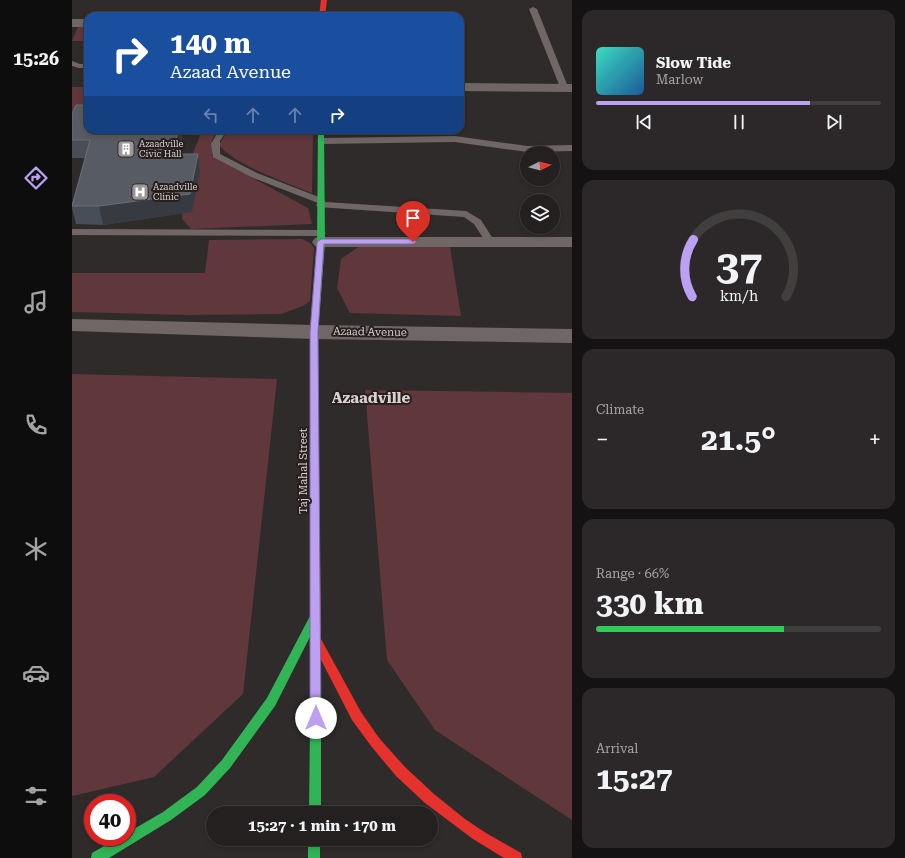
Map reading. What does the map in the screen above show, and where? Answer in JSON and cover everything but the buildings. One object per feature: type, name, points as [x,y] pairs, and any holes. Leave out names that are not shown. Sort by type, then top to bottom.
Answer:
[{"type":"street","points":[[322,12],[324,0]]},
{"type":"street","points":[[72,23],[84,23]]},
{"type":"street","points":[[464,87],[568,88]]},
{"type":"street","name":"Taj Mahal Street","points":[[315,806],[316,614],[314,332],[321,237],[321,134]]},
{"type":"street","points":[[321,237],[490,242],[572,242]]},
{"type":"street","name":"Azaad Avenue","points":[[72,324],[314,332],[572,336]]},
{"type":"street","points":[[97,858],[167,816],[201,791],[226,764],[271,702],[316,614]]},
{"type":"street","points":[[316,638],[342,692],[364,727],[400,772],[477,835],[516,858]]},
{"type":"street","points":[[314,846],[314,858]]},
{"type":"lane","points":[[533,8],[568,88]]},
{"type":"lane","points":[[72,63],[79,66],[84,66]]},
{"type":"lane","points":[[220,134],[214,146],[216,155],[237,168],[262,180],[321,203],[466,214],[478,222],[490,242]]},
{"type":"lane","points":[[321,141],[455,139],[528,149],[572,148]]},
{"type":"lane","points":[[72,232],[321,237]]},
{"type":"shaded area","points":[[78,27],[84,27],[84,41],[72,41]]},
{"type":"shaded area","points":[[72,87],[84,87],[84,120],[72,125]]},
{"type":"shaded area","points":[[200,134],[216,134],[212,140],[212,156],[308,208],[312,224],[191,229],[182,219],[185,174]]},
{"type":"shaded area","points":[[226,134],[313,134],[312,193],[262,173],[236,160],[219,145]]},
{"type":"shaded area","points":[[302,239],[310,243],[314,248],[310,301],[303,306],[281,314],[189,315],[72,312],[72,273],[205,273],[209,240]]},
{"type":"shaded area","points":[[360,246],[450,247],[461,316],[350,313],[337,288],[341,259]]},
{"type":"shaded area","points":[[72,374],[277,379],[243,694],[154,777],[72,796]]},
{"type":"shaded area","points":[[365,390],[572,393],[572,820],[435,730],[387,660]]},
{"type":"traffic: fast","points":[[314,392],[314,332],[321,242],[321,134]]},
{"type":"traffic: fast","points":[[97,858],[167,816],[201,791],[226,764],[271,702],[314,619]]},
{"type":"traffic: fast","points":[[315,806],[316,647]]},
{"type":"traffic: fast","points":[[314,846],[314,858]]},
{"type":"traffic: jam","points":[[322,12],[324,0]]},
{"type":"traffic: jam","points":[[314,392],[316,647]]},
{"type":"traffic: jam","points":[[318,643],[356,716],[387,757],[430,799],[445,811],[482,838],[516,858]]},
{"type":"place","name":"Azaadville Civic Hall","points":[[126,149]]},
{"type":"place","name":"Azaadville Clinic","points":[[140,192]]},
{"type":"district","name":"Azaadville","points":[[371,398]]},
{"type":"route","points":[[316,718],[314,332],[321,242],[413,242]]}]
